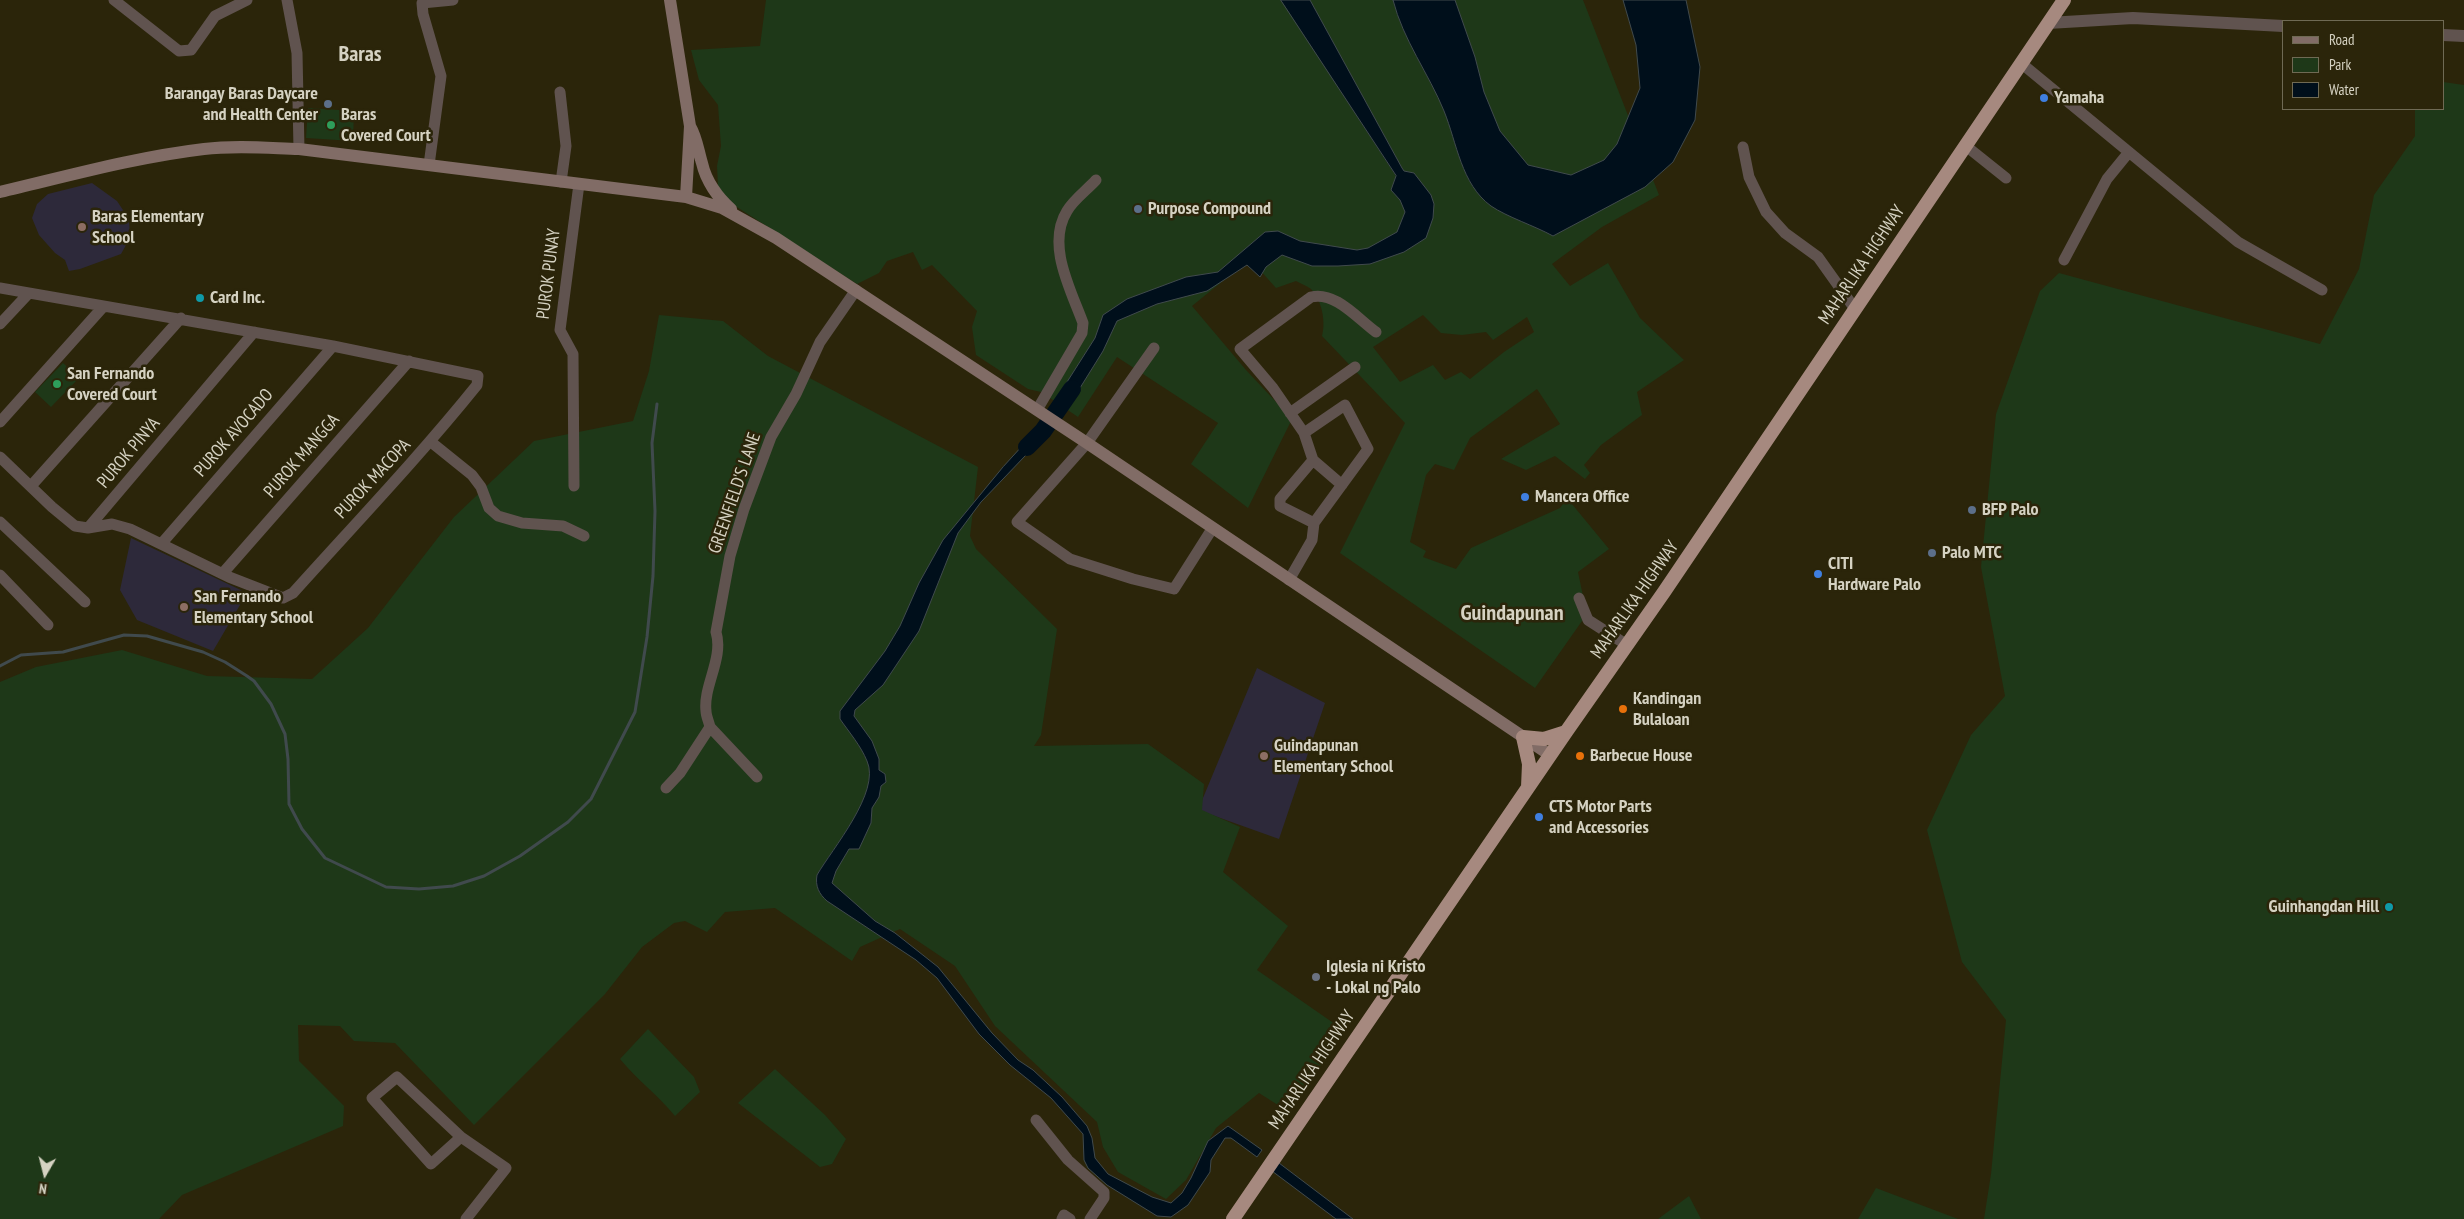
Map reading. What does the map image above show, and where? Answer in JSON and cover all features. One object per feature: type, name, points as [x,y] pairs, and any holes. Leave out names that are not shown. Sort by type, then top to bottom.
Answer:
[{"type":"highway","name":"MAHARLIKA HIGHWAY","points":[[1233,1219],[1627,645],[2064,0]]},
{"type":"highway","points":[[1528,787],[1529,764],[1523,737],[1544,739],[1566,732]]},
{"type":"main road","points":[[670,0],[690,126],[686,197]]},
{"type":"main road","points":[[690,126],[696,136],[701,163],[712,198],[705,202]]},
{"type":"main road","points":[[0,192],[168,154],[216,148],[299,149],[686,197],[705,202],[741,217]]},
{"type":"main road","points":[[708,182],[724,203],[741,217],[856,290],[1060,425],[1550,755]]},
{"type":"street","points":[[114,0],[180,51],[185,52],[191,50],[216,16],[247,0]]},
{"type":"street","points":[[287,0],[297,53],[299,149]]},
{"type":"street","points":[[429,165],[441,76],[423,14],[422,3],[453,0]]},
{"type":"street","points":[[2048,23],[2133,18],[2282,26]]},
{"type":"street","points":[[2444,35],[2464,36]]},
{"type":"street","points":[[2022,63],[2238,242],[2322,290]]},
{"type":"street","points":[[560,92],[566,146],[562,182]]},
{"type":"street","points":[[1966,146],[2006,178]]},
{"type":"street","points":[[1743,147],[1750,177],[1766,212],[1785,233],[1818,257],[1855,310]]},
{"type":"street","points":[[2064,260],[2108,179],[2129,152]]},
{"type":"street","points":[[1040,412],[1082,333],[1083,323],[1059,255],[1059,232],[1067,211],[1096,180]]},
{"type":"street","name":"PUROK PUNAY","points":[[574,486],[573,354],[560,330],[579,184]]},
{"type":"street","points":[[0,288],[103,307],[181,318],[409,361]]},
{"type":"street","name":"GREENFIELD'S LANE","points":[[710,727],[706,711],[716,655],[716,632],[730,556],[744,509],[771,437],[796,394],[820,342],[856,290]]},
{"type":"street","points":[[0,324],[29,293]]},
{"type":"street","points":[[1342,485],[1314,460],[1304,433],[1274,388],[1240,349],[1311,297],[1321,295],[1331,298],[1376,332]]},
{"type":"street","points":[[0,422],[103,307]]},
{"type":"street","points":[[31,486],[181,318]]},
{"type":"street","name":"PUROK PINYA","points":[[88,528],[254,332]]},
{"type":"street","name":"PUROK AVOCADO","points":[[162,543],[333,346]]},
{"type":"street","points":[[1154,348],[1087,443],[1017,522],[1070,559],[1133,579],[1174,589],[1212,529]]},
{"type":"street","name":"PUROK MACOPA","points":[[222,573],[283,598],[293,593],[431,442],[477,385],[478,376],[409,361]]},
{"type":"street","name":"PUROK MANGGA","points":[[222,573],[409,361]]},
{"type":"street","points":[[1290,413],[1355,367]]},
{"type":"street","points":[[1289,580],[1312,540],[1314,523],[1368,449],[1345,405],[1304,433]]},
{"type":"street","points":[[431,442],[472,475],[481,487],[489,508],[498,516],[522,523],[563,526],[584,536]]},
{"type":"street","points":[[0,457],[75,526],[88,528],[112,524],[162,543],[222,573]]},
{"type":"street","points":[[1314,460],[1280,499],[1279,503],[1280,506],[1314,523]]},
{"type":"street","points":[[0,522],[85,602]]},
{"type":"street","points":[[0,575],[48,625]]},
{"type":"street","points":[[1580,598],[1588,620],[1627,645]]},
{"type":"street","points":[[666,788],[680,772],[710,727],[757,777]]},
{"type":"street","points":[[461,1137],[431,1164],[372,1098],[397,1078],[461,1137],[506,1168],[466,1219]]},
{"type":"street","points":[[1036,1120],[1068,1160],[1104,1192],[1104,1198],[1090,1219]]},
{"type":"street","points":[[1062,1219],[1064,1215],[1070,1219]]},
{"type":"shaded area","name":"Baras Elementary School","points":[[92,183],[117,201],[129,219],[130,238],[121,254],[80,269],[69,271],[65,260],[55,253],[39,235],[32,218],[37,204],[48,194]]},
{"type":"shaded area","name":"San Fernando Elementary School","points":[[131,538],[247,593],[213,651],[137,620],[120,590]]},
{"type":"shaded area","name":"Guindapunan Elementary School","points":[[1257,668],[1325,703],[1279,839],[1198,810]]},
{"type":"green space","points":[[766,0],[1583,0],[1659,195],[1602,227],[1552,264],[1570,286],[1608,263],[1640,318],[1684,360],[1637,392],[1642,415],[1601,445],[1584,465],[1590,473],[1585,479],[1555,456],[1526,470],[1501,459],[1560,424],[1537,389],[1470,438],[1454,470],[1435,464],[1426,475],[1410,542],[1426,551],[1423,557],[1456,569],[1471,548],[1560,508],[1567,498],[1609,549],[1578,572],[1583,596],[1589,611],[1535,688],[1340,553],[1405,423],[1322,336],[1324,324],[1322,311],[1318,299],[1311,289],[1296,281],[1276,288],[1250,259],[1192,306],[1246,370],[1292,419],[1248,508],[1191,464],[1218,423],[1117,357],[1078,417],[1041,392],[1028,389],[976,355],[972,327],[977,311],[932,265],[922,270],[913,252],[887,261],[879,273],[857,284],[729,202],[718,186],[717,166],[721,146],[718,105],[699,80],[691,50],[760,46]],"holes":[[[1423,315],[1441,333],[1462,335],[1486,332],[1493,340],[1527,317],[1534,332],[1504,352],[1470,379],[1461,372],[1445,380],[1433,365],[1400,382],[1373,347]]]},
{"type":"green space","points":[[2444,82],[2464,85],[2464,1219],[1984,1219],[1991,1174],[2006,1020],[1962,962],[1927,830],[1971,735],[2005,696],[1981,567],[1996,414],[2040,291],[2059,273],[2320,344],[2359,269],[2374,195],[2415,136],[2415,110],[2444,110]]},
{"type":"green space","points":[[308,108],[354,111],[353,141],[306,138]]},
{"type":"green space","points":[[659,315],[723,321],[768,356],[978,467],[970,536],[976,549],[1057,629],[1041,735],[1034,746],[1148,744],[1204,784],[1202,810],[1240,827],[1223,872],[1288,926],[1257,970],[1345,1031],[1289,1112],[1259,1093],[1216,1128],[1186,1180],[1166,1199],[1118,1172],[1103,1147],[1097,1122],[995,1026],[955,966],[900,929],[860,947],[852,961],[775,908],[725,912],[707,932],[685,921],[674,923],[642,947],[605,994],[474,1125],[395,1043],[354,1041],[340,1026],[298,1025],[299,1061],[344,1106],[343,1126],[182,1195],[159,1219],[0,1219],[0,682],[36,667],[122,650],[207,676],[312,679],[368,628],[454,517],[534,441],[633,421],[649,371]]},
{"type":"green space","points":[[63,363],[79,378],[51,407],[35,392]]},
{"type":"green space","points":[[648,1029],[694,1077],[700,1092],[675,1116],[620,1059]]},
{"type":"green space","points":[[775,1069],[825,1115],[846,1139],[832,1164],[820,1167],[738,1103]]},
{"type":"green space","points":[[1876,1188],[1958,1219],[1858,1219]]},
{"type":"green space","points":[[1689,1196],[1701,1219],[1658,1219]]},
{"type":"water","points":[[1281,0],[1310,0],[1402,168],[1404,171],[1414,173],[1431,195],[1434,204],[1433,218],[1426,238],[1404,252],[1370,264],[1312,266],[1282,255],[1266,267],[1260,277],[1247,265],[1207,291],[1157,304],[1117,321],[1103,351],[1065,412],[1053,404],[1095,338],[1103,315],[1127,299],[1186,277],[1218,272],[1265,232],[1278,231],[1300,241],[1357,250],[1368,248],[1397,232],[1405,212],[1400,200],[1391,190],[1396,176]]},
{"type":"water","points":[[1393,0],[1455,0],[1475,57],[1484,92],[1500,131],[1528,165],[1571,175],[1604,160],[1617,144],[1640,88],[1636,45],[1623,0],[1686,0],[1700,67],[1695,120],[1673,162],[1645,187],[1553,236],[1491,206],[1473,186],[1466,175],[1438,97],[1403,29]]},
{"type":"water","points":[[1039,428],[1047,433],[981,502],[958,533],[919,631],[883,685],[855,710],[854,716],[872,741],[879,759],[879,770],[885,774],[886,782],[881,786],[879,797],[872,808],[871,823],[859,849],[849,849],[836,871],[832,883],[875,921],[895,933],[938,967],[992,1033],[1018,1060],[1033,1070],[1062,1097],[1087,1126],[1092,1138],[1095,1158],[1108,1174],[1152,1197],[1171,1203],[1182,1193],[1191,1178],[1208,1141],[1228,1126],[1262,1150],[1257,1157],[1231,1138],[1225,1138],[1211,1160],[1210,1172],[1188,1205],[1171,1217],[1157,1216],[1107,1185],[1088,1168],[1084,1160],[1083,1134],[1051,1098],[1010,1065],[979,1034],[937,978],[916,960],[827,901],[817,886],[817,875],[853,820],[861,804],[867,788],[869,774],[867,761],[840,719],[840,711],[885,651],[900,626],[919,583],[943,540],[1003,467]]},
{"type":"water","points":[[1279,1163],[1353,1219],[1336,1219],[1272,1171]]},
{"type":"waterway","points":[[1027,447],[1043,431],[1072,389]]},
{"type":"waterway","points":[[0,666],[21,655],[63,652],[124,635],[147,636],[203,652],[225,662],[254,681],[271,704],[285,734],[288,759],[289,804],[302,829],[325,858],[386,887],[419,889],[453,886],[484,876],[520,856],[568,822],[591,799],[635,712],[647,637],[653,576],[655,511],[652,443],[657,404]]},
{"type":"place","name":"Yamaha","points":[[2044,98]]},
{"type":"place","name":"Barangay Baras Daycare and Health Center","points":[[328,104]]},
{"type":"place","name":"Baras Covered Court","points":[[331,125]]},
{"type":"place","name":"Purpose Compound","points":[[1138,209]]},
{"type":"place","name":"Baras Elementary School","points":[[82,227]]},
{"type":"place","name":"Card Inc.","points":[[200,298]]},
{"type":"place","name":"San Fernando Covered Court","points":[[57,384]]},
{"type":"place","name":"Mancera Office","points":[[1525,497]]},
{"type":"place","name":"BFP Palo","points":[[1972,510]]},
{"type":"place","name":"Palo MTC","points":[[1932,553]]},
{"type":"place","name":"CITI Hardware Palo","points":[[1818,574]]},
{"type":"place","name":"San Fernando Elementary School","points":[[184,607]]},
{"type":"place","name":"Kandingan Bulaloan","points":[[1623,709]]},
{"type":"place","name":"Guindapunan Elementary School","points":[[1264,756]]},
{"type":"place","name":"Barbecue House","points":[[1580,756]]},
{"type":"place","name":"CTS Motor Parts and Accessories","points":[[1539,817]]},
{"type":"place","name":"Guinhangdan Hill","points":[[2389,907]]},
{"type":"place","name":"Iglesia ni Kristo - Lokal ng Palo","points":[[1316,977]]},
{"type":"district","name":"Baras","points":[[360,55]]},
{"type":"district","name":"Guindapunan","points":[[1512,614]]}]
